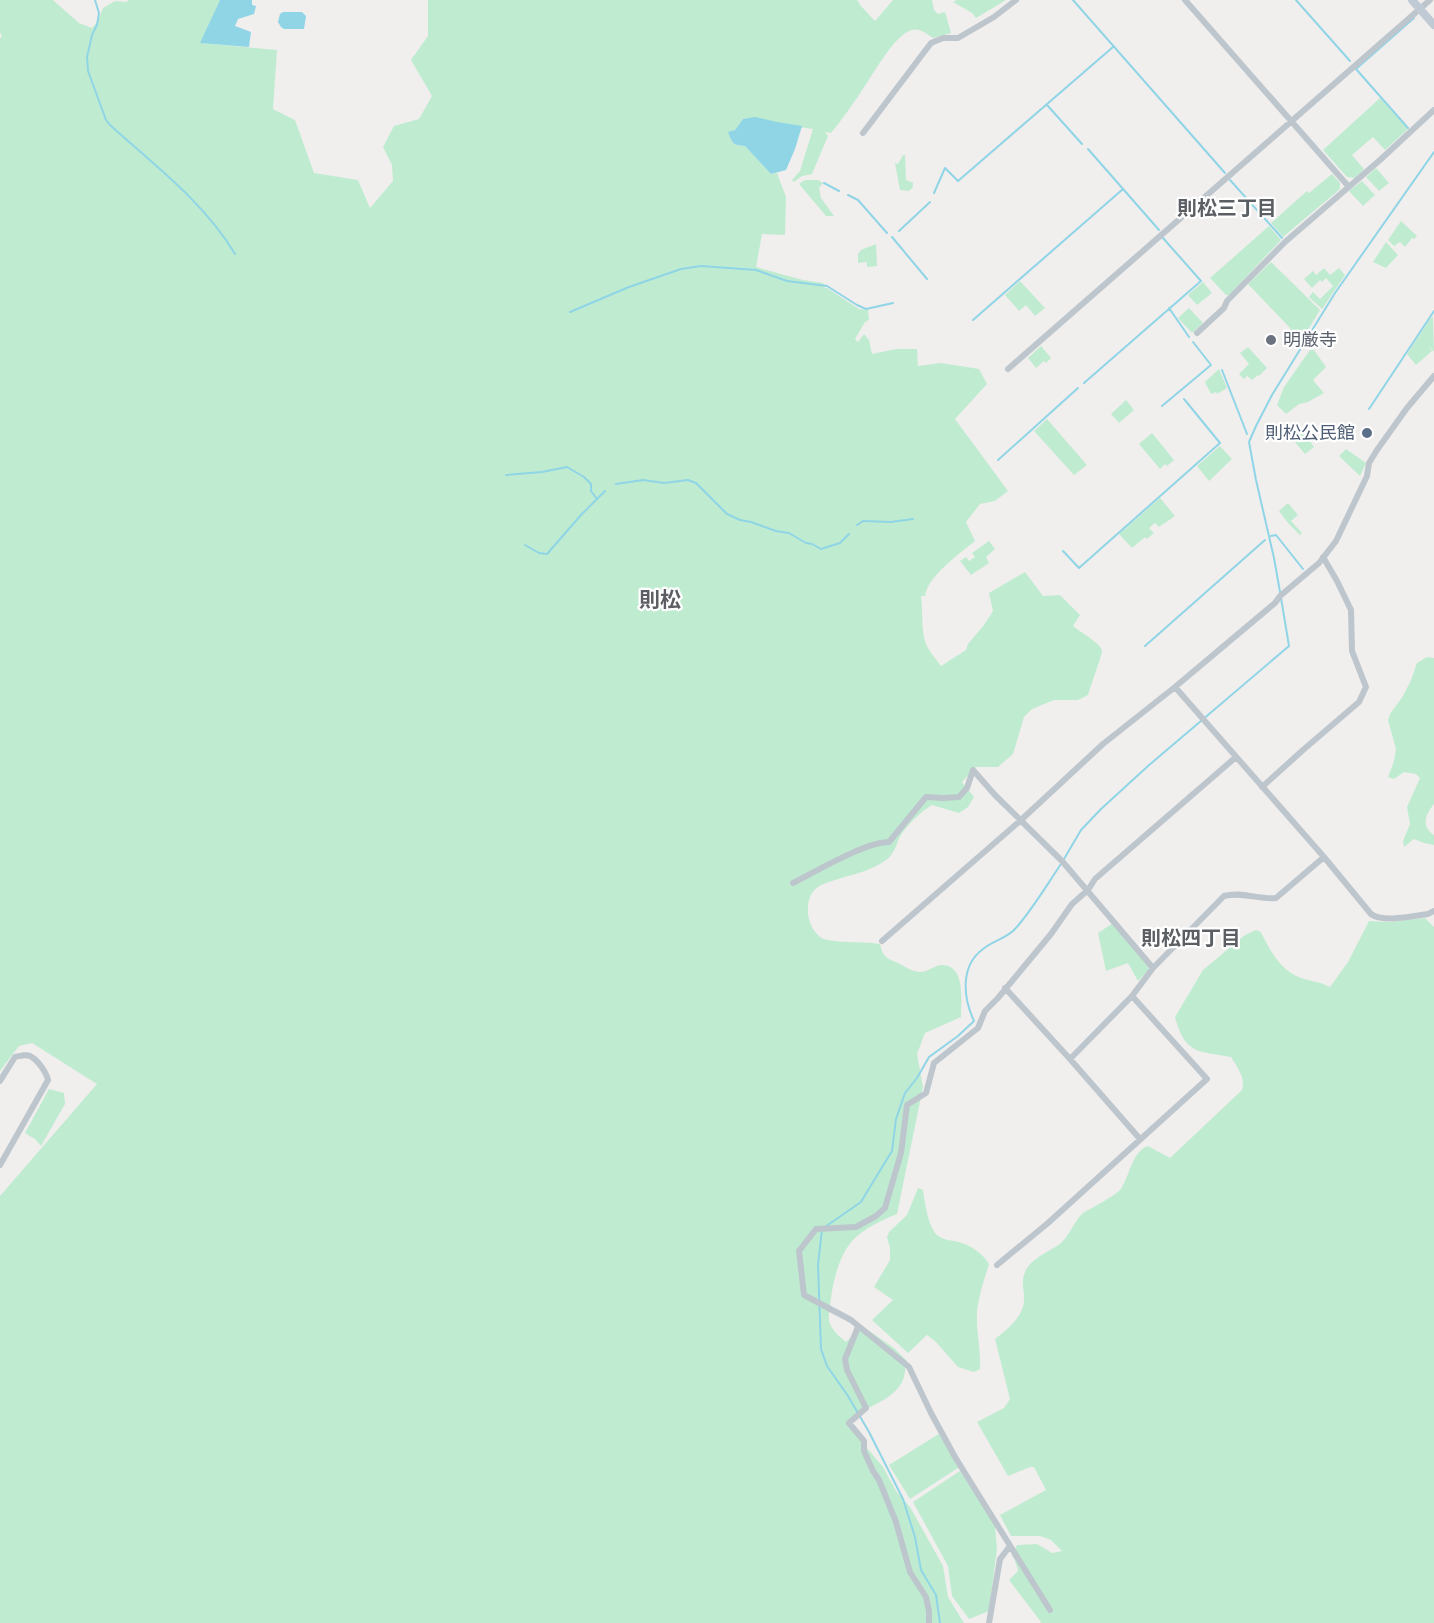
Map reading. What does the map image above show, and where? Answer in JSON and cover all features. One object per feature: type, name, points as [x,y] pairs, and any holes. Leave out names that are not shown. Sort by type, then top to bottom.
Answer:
[{"type":"main road","points":[[1412,0],[1434,25]]},
{"type":"street","points":[[863,133],[931,43],[943,38],[958,38],[994,17],[1016,0]]},
{"type":"street","points":[[1185,0],[1349,187]]},
{"type":"street","points":[[1008,369],[1430,0]]},
{"type":"street","points":[[1197,333],[1224,308],[1227,301],[1285,242],[1434,110]]},
{"type":"street","points":[[882,940],[1021,820],[1103,744],[1175,687],[1319,563],[1340,534],[1377,450],[1413,400],[1434,376]]},
{"type":"street","points":[[1262,787],[1359,702],[1366,687],[1352,651],[1351,609],[1323,556]]},
{"type":"street","points":[[1175,687],[1324,857],[1367,910],[1375,917],[1388,918],[1431,912],[1434,920]]},
{"type":"street","points":[[1050,1610],[950,1449],[909,1367],[851,1320],[804,1294],[799,1251],[816,1229],[856,1227],[885,1208],[901,1153],[907,1105],[926,1093],[934,1064],[978,1028],[985,1011],[1095,879],[1236,758]]},
{"type":"street","points":[[793,883],[860,849],[880,842],[889,842],[926,797],[959,797],[968,788],[973,770],[1062,861],[1153,968]]},
{"type":"street","points":[[1071,1059],[1132,996],[1153,968],[1224,896],[1235,894],[1276,898],[1324,857]]},
{"type":"street","points":[[1005,988],[1071,1059],[1140,1139]]},
{"type":"street","points":[[997,1265],[1048,1223],[1207,1079],[1132,996]]},
{"type":"street","points":[[0,1081],[15,1057],[24,1055],[32,1057],[46,1073],[48,1080],[0,1165]]},
{"type":"street","points":[[858,1327],[845,1359],[847,1370],[866,1408],[849,1423],[864,1440],[864,1451],[896,1522],[910,1572],[926,1597],[929,1623]]},
{"type":"street","points":[[989,1623],[1000,1559],[1010,1546]]},
{"type":"green space","points":[[0,0],[53,0],[79,23],[92,28],[98,21],[103,8],[115,1],[220,0],[201,43],[277,50],[273,109],[295,120],[314,173],[358,180],[370,208],[393,181],[392,165],[383,147],[394,126],[419,119],[432,96],[411,60],[428,36],[428,0],[857,0],[875,21],[893,0],[932,0],[934,10],[938,14],[945,12],[951,33],[933,38],[921,31],[912,30],[905,33],[890,48],[838,124],[831,133],[825,132],[828,136],[812,174],[802,176],[794,182],[792,180],[800,171],[813,129],[743,119],[735,130],[729,132],[733,143],[745,146],[771,174],[777,173],[786,197],[785,235],[762,234],[756,267],[823,283],[825,288],[859,309],[868,310],[869,320],[865,322],[855,339],[858,342],[864,334],[869,340],[872,354],[896,349],[917,349],[918,366],[941,363],[979,369],[987,384],[955,419],[1008,491],[995,501],[980,504],[966,522],[975,541],[938,573],[925,596],[921,596],[924,635],[931,654],[941,666],[966,650],[993,611],[989,593],[1025,572],[1043,596],[1060,595],[1080,615],[1073,626],[1094,641],[1102,650],[1088,695],[1078,700],[1054,700],[1032,709],[1024,717],[1013,754],[998,767],[976,767],[962,782],[974,797],[968,807],[959,813],[932,805],[905,829],[892,854],[886,860],[863,872],[821,885],[813,892],[808,904],[808,916],[820,937],[832,941],[880,944],[888,958],[909,969],[920,972],[942,965],[950,967],[959,977],[961,1017],[925,1033],[917,1054],[923,1087],[897,1214],[868,1228],[853,1240],[843,1254],[832,1290],[829,1317],[833,1330],[846,1342],[862,1326],[894,1348],[907,1361],[904,1378],[898,1388],[885,1399],[860,1412],[846,1423],[883,1467],[896,1491],[910,1507],[943,1566],[948,1597],[964,1623],[0,1623],[0,1196],[97,1084],[32,1043],[19,1046],[0,1071],[0,38],[2,37]]},
{"type":"green space","points":[[957,0],[1006,0],[976,18],[972,13],[953,2]]},
{"type":"green space","points":[[1380,98],[1408,129],[1385,150],[1373,137],[1352,155],[1364,169],[1355,178],[1347,177],[1323,150]]},
{"type":"green space","points":[[905,155],[906,180],[913,183],[909,191],[900,190],[895,163],[898,164]]},
{"type":"green space","points":[[1376,168],[1389,183],[1379,191],[1366,177]]},
{"type":"green space","points":[[1332,174],[1340,183],[1340,189],[1283,237],[1271,223],[1307,191],[1309,193]]},
{"type":"green space","points":[[805,180],[818,180],[823,183],[819,188],[821,198],[834,216],[826,216],[799,184]]},
{"type":"green space","points":[[1362,181],[1375,195],[1363,206],[1349,191]]},
{"type":"green space","points":[[1401,221],[1417,236],[1412,238],[1405,247],[1400,242],[1394,246],[1388,240]]},
{"type":"green space","points":[[1269,226],[1281,240],[1229,295],[1226,295],[1210,278]]},
{"type":"green space","points":[[1386,242],[1398,255],[1386,268],[1373,262]]},
{"type":"green space","points":[[876,244],[877,266],[867,267],[867,262],[858,263],[858,254],[861,250]]},
{"type":"green space","points":[[1271,262],[1320,310],[1300,343],[1290,336],[1290,328],[1248,284]]},
{"type":"green space","points":[[1324,268],[1330,275],[1339,268],[1345,275],[1322,309],[1309,297],[1313,292],[1320,299],[1333,286],[1326,278],[1322,282],[1320,280],[1312,288],[1304,279],[1313,271],[1316,275]]},
{"type":"green space","points":[[1020,281],[1045,308],[1035,316],[1026,305],[1019,311],[1005,295]]},
{"type":"green space","points":[[1203,282],[1212,293],[1197,305],[1188,295]]},
{"type":"green space","points":[[1189,308],[1203,323],[1192,333],[1178,318]]},
{"type":"green space","points":[[1433,317],[1434,352],[1428,345],[1432,351],[1416,365],[1407,354]]},
{"type":"green space","points":[[1041,346],[1051,358],[1036,368],[1028,358]]},
{"type":"green space","points":[[1248,347],[1267,368],[1252,380],[1247,376],[1244,379],[1239,374],[1249,364],[1240,353]]},
{"type":"green space","points":[[1310,350],[1314,350],[1326,367],[1313,380],[1324,393],[1299,404],[1286,414],[1277,405],[1284,387]]},
{"type":"green space","points":[[1219,369],[1227,388],[1217,394],[1216,392],[1211,394],[1205,382]]},
{"type":"green space","points":[[1126,400],[1134,410],[1119,423],[1111,414]]},
{"type":"green space","points":[[1047,419],[1087,465],[1074,475],[1034,431]]},
{"type":"green space","points":[[1301,428],[1314,447],[1305,454],[1295,442],[1299,438],[1295,433]]},
{"type":"green space","points":[[1152,433],[1174,460],[1160,469],[1139,444]]},
{"type":"green space","points":[[1220,446],[1232,459],[1209,481],[1197,466]]},
{"type":"green space","points":[[1346,449],[1366,463],[1360,476],[1339,456]]},
{"type":"green space","points":[[1160,498],[1175,516],[1159,527],[1155,523],[1149,528],[1154,533],[1132,548],[1119,534]]},
{"type":"green space","points":[[1288,503],[1298,515],[1291,521],[1302,533],[1300,535],[1279,511]]},
{"type":"green space","points":[[989,541],[995,549],[986,557],[989,563],[971,575],[960,561],[966,557],[969,561],[975,557],[972,553]]},
{"type":"green space","points":[[1427,657],[1434,658],[1434,804],[1428,812],[1426,824],[1434,835],[1434,845],[1414,839],[1404,847],[1403,841],[1410,824],[1407,807],[1420,778],[1416,774],[1404,772],[1394,779],[1388,777],[1396,749],[1388,720],[1403,696],[1417,663]]},
{"type":"green space","points":[[1425,918],[1434,927],[1434,1623],[1040,1623],[1009,1580],[1018,1571],[1012,1556],[1017,1545],[1037,1544],[1052,1553],[1062,1551],[1051,1540],[1040,1536],[1011,1536],[1000,1515],[1046,1490],[1034,1467],[1008,1476],[977,1422],[1004,1408],[1010,1399],[995,1339],[1014,1322],[1021,1311],[1024,1299],[1023,1280],[1027,1268],[1061,1243],[1083,1213],[1120,1190],[1134,1159],[1142,1149],[1148,1146],[1170,1158],[1242,1090],[1242,1077],[1231,1057],[1194,1049],[1183,1038],[1175,1017],[1203,970],[1245,935],[1256,930],[1261,932],[1269,948],[1285,968],[1299,977],[1330,987],[1348,962],[1369,921],[1390,922]]},
{"type":"green space","points":[[1113,923],[1150,968],[1138,981],[1128,963],[1106,971],[1098,933]]},
{"type":"green space","points":[[49,1089],[64,1093],[65,1104],[41,1146],[25,1133]]},
{"type":"green space","points":[[918,1188],[923,1190],[929,1220],[937,1235],[972,1248],[989,1264],[977,1311],[980,1369],[974,1372],[958,1367],[927,1335],[908,1353],[872,1320],[893,1300],[874,1287],[890,1260],[887,1237],[889,1232],[907,1215]]},
{"type":"green space","points":[[942,1432],[961,1466],[910,1499],[889,1465]]},
{"type":"green space","points":[[960,1471],[995,1525],[997,1549],[989,1611],[969,1619],[952,1596],[948,1566],[913,1502]]},
{"type":"water","points":[[220,0],[252,0],[252,5],[256,6],[254,14],[238,19],[235,26],[251,32],[249,47],[200,43]]},
{"type":"water","points":[[283,12],[302,12],[306,16],[304,29],[281,27],[278,22]]},
{"type":"water","points":[[755,117],[802,126],[786,170],[771,174],[745,146],[732,141],[728,132],[735,130],[743,119]]},
{"type":"waterway","points":[[95,0],[99,13],[87,57],[88,71],[106,120],[193,201],[223,235],[235,254]]},
{"type":"waterway","points":[[1073,0],[1225,173]]},
{"type":"waterway","points":[[1296,0],[1350,61]]},
{"type":"waterway","points":[[1408,128],[1356,69],[1414,18]]},
{"type":"waterway","points":[[934,193],[945,168],[958,181],[1113,47]]},
{"type":"waterway","points":[[1047,105],[1082,144]]},
{"type":"waterway","points":[[1088,149],[1159,230]]},
{"type":"waterway","points":[[1280,592],[1249,442],[1272,395],[1335,293],[1434,152]]},
{"type":"waterway","points":[[1230,180],[1282,238]]},
{"type":"waterway","points":[[824,183],[839,191]]},
{"type":"waterway","points":[[973,320],[1123,189]]},
{"type":"waterway","points":[[848,195],[858,200],[887,233]]},
{"type":"waterway","points":[[899,231],[930,202]]},
{"type":"waterway","points":[[892,237],[927,279]]},
{"type":"waterway","points":[[1084,383],[1201,281],[1163,238]]},
{"type":"waterway","points":[[570,312],[629,287],[681,269],[701,266],[756,270],[787,281],[827,286],[866,309],[893,303]]},
{"type":"waterway","points":[[1169,308],[1189,337]]},
{"type":"waterway","points":[[1369,409],[1434,311]]},
{"type":"waterway","points":[[1162,406],[1211,365],[1193,342]]},
{"type":"waterway","points":[[1222,370],[1247,434]]},
{"type":"waterway","points":[[998,460],[1078,388]]},
{"type":"waterway","points":[[1063,551],[1079,568],[1220,443],[1184,399]]},
{"type":"waterway","points":[[506,475],[567,467],[591,484],[591,491],[597,499]]},
{"type":"waterway","points":[[616,484],[643,480],[664,483],[688,480],[696,483],[727,514],[740,520],[789,533],[821,549],[840,543],[849,534]]},
{"type":"waterway","points":[[525,545],[539,553],[547,554],[605,491]]},
{"type":"waterway","points":[[857,525],[863,521],[891,522],[913,519]]},
{"type":"waterway","points":[[1271,536],[1276,535],[1303,569]]},
{"type":"waterway","points":[[1145,646],[1265,540]]},
{"type":"waterway","points":[[1064,859],[1081,830],[1101,809],[1289,646],[1281,598]]},
{"type":"waterway","points":[[940,1623],[936,1595],[921,1570],[915,1537],[903,1499],[869,1432],[827,1366],[821,1349],[818,1265],[822,1229],[861,1202],[892,1151],[896,1119],[905,1093],[929,1057],[974,1021],[966,992],[970,964],[987,946],[1015,929],[1061,864]]},
{"type":"place","name":"明厳寺","points":[[1271,340]]},
{"type":"place","name":"則松公民館","points":[[1367,433]]},
{"type":"district","name":"則松三丁目","points":[[1227,208]]},
{"type":"district","name":"則松","points":[[660,600]]},
{"type":"district","name":"則松四丁目","points":[[1191,938]]}]
